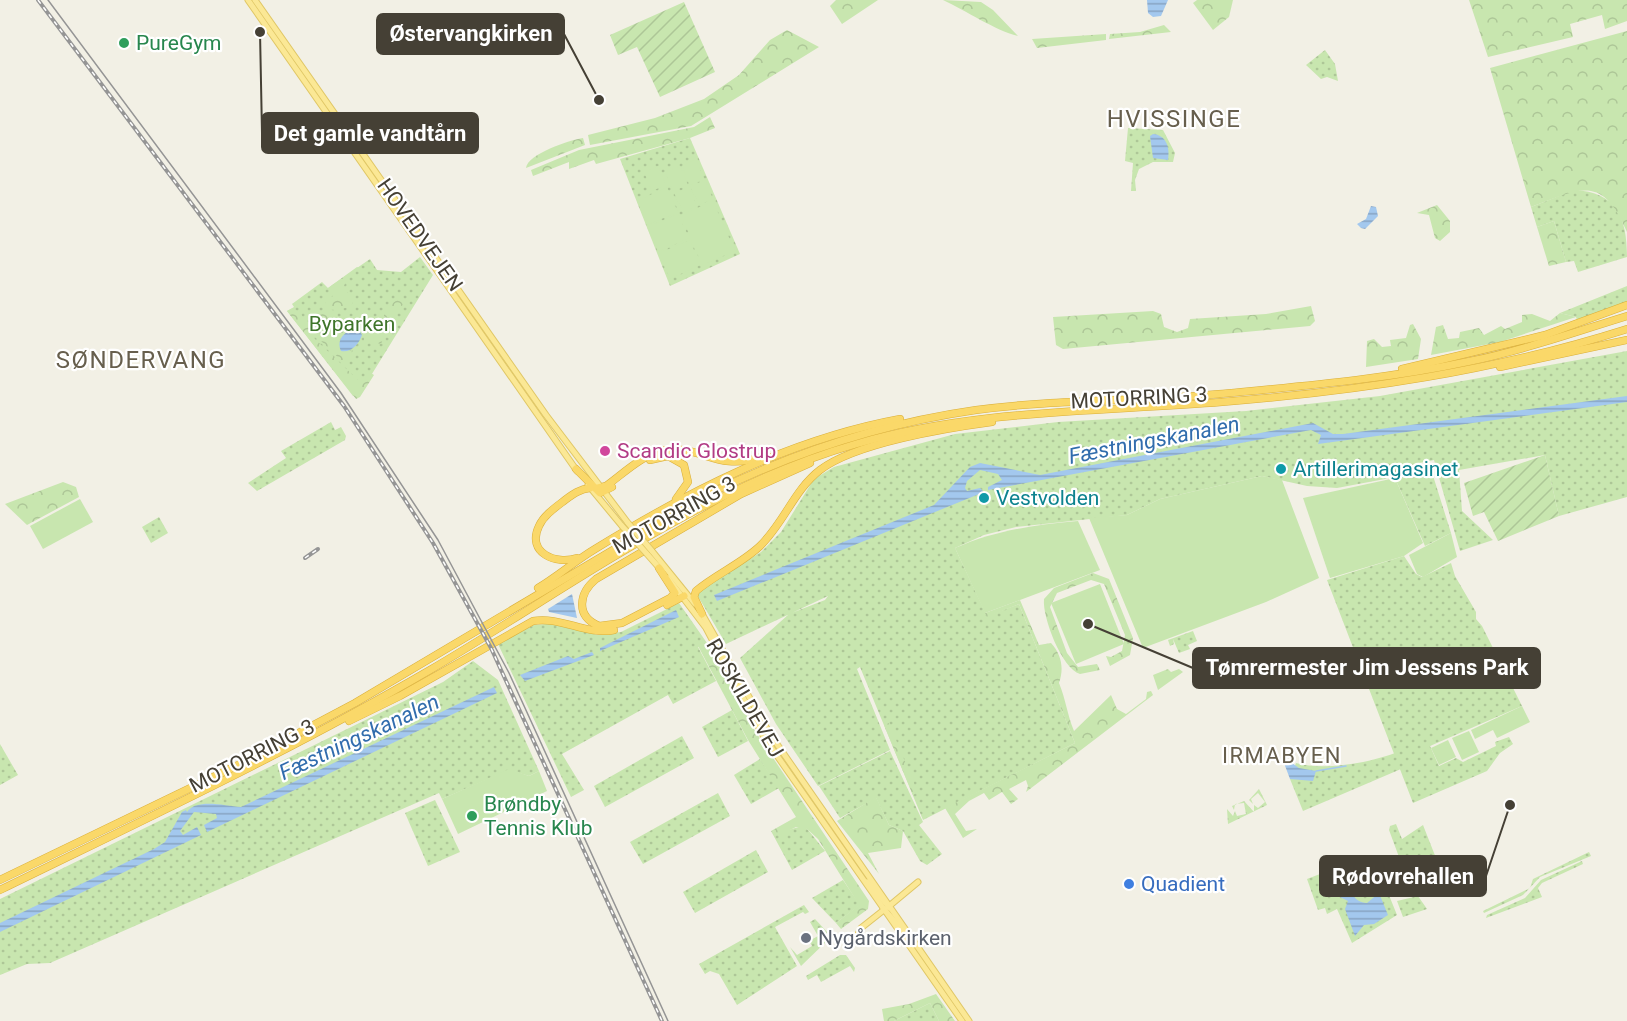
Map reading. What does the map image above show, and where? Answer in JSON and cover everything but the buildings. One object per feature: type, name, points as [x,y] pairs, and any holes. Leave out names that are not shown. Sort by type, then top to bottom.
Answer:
[{"type":"highway","points":[[1381,376],[1545,335],[1627,305]]},
{"type":"highway","name":"MOTORRING 3","points":[[0,880],[240,764],[355,703],[649,527],[735,481],[824,445],[921,419],[1001,408],[1216,394],[1381,376],[1469,362],[1516,351],[1627,316]]},
{"type":"highway","points":[[1474,369],[1627,329]]},
{"type":"highway","points":[[1474,369],[1518,363],[1627,340]]},
{"type":"highway","name":"MOTORRING 3","points":[[0,890],[308,738],[433,668],[694,512],[762,478],[831,452],[922,428],[1021,415],[1326,393],[1432,378],[1474,369]]},
{"type":"highway","points":[[702,614],[694,597],[695,593],[760,546],[778,526],[807,481],[821,469],[906,437],[1021,415]]},
{"type":"highway","points":[[593,550],[569,561],[556,561],[544,555],[536,541],[539,526],[552,510],[582,489],[597,490],[606,486],[647,457],[666,450],[678,450],[718,461],[739,463],[790,450],[872,424],[902,419],[921,419]]},
{"type":"highway","points":[[505,614],[593,550],[662,509],[731,474],[790,450]]},
{"type":"highway","points":[[660,568],[675,593],[670,598],[614,626],[598,626],[584,614],[583,592],[596,579],[727,501],[831,452]]},
{"type":"highway","points":[[597,490],[647,462],[662,456],[675,458],[684,465],[687,482],[679,497],[662,509]]},
{"type":"highway","points":[[576,470],[597,490]]},
{"type":"highway","points":[[308,738],[400,696],[527,624],[552,620],[603,632],[625,626],[684,592]]},
{"type":"main road","name":"HOVEDVEJEN","points":[[248,0],[516,384]]},
{"type":"main road","name":"HOVEDVEJEN","points":[[255,0],[564,441]]},
{"type":"main road","points":[[296,68],[301,69],[322,95]]},
{"type":"main road","name":"ROSKILDEVEJ","points":[[516,384],[576,470],[597,490],[625,525]]},
{"type":"main road","name":"ROSKILDEVEJ","points":[[564,441],[597,490],[702,614],[770,734],[962,1021]]},
{"type":"main road","name":"ROSKILDEVEJ","points":[[650,553],[660,568],[684,592],[764,736],[859,875],[887,908]]},
{"type":"main road","points":[[857,936],[861,928],[918,882]]},
{"type":"main road","points":[[887,908],[920,949],[969,1021]]},
{"type":"green space","points":[[836,0],[878,0],[842,24],[830,6]]},
{"type":"green space","points":[[943,0],[981,2],[993,10],[1018,36],[990,25]]},
{"type":"green space","points":[[1197,0],[1233,0],[1229,17],[1213,30],[1193,3]]},
{"type":"green space","points":[[1469,0],[1627,0],[1627,21],[1605,29],[1602,15],[1570,24],[1573,37],[1488,57]]},
{"type":"green space","points":[[684,2],[715,72],[660,97],[637,47],[618,55],[610,35]]},
{"type":"green space","points":[[1164,25],[1171,32],[1109,39],[1110,34],[1140,32]]},
{"type":"green space","points":[[787,30],[819,47],[691,126],[590,145],[588,135],[655,118],[704,99],[739,75],[770,40]]},
{"type":"green space","points":[[1627,31],[1627,232],[1618,213],[1608,201],[1599,194],[1588,191],[1577,191],[1531,207],[1490,68]]},
{"type":"green space","points":[[1106,34],[1106,40],[1037,48],[1032,39]]},
{"type":"green space","points":[[1325,50],[1335,64],[1338,81],[1327,77],[1321,79],[1306,65]]},
{"type":"green space","points":[[710,117],[715,128],[690,138],[596,164],[594,160],[569,169],[569,162],[533,176],[531,170],[579,150],[694,127]]},
{"type":"green space","points":[[1128,128],[1163,130],[1175,153],[1173,162],[1153,162],[1139,169],[1135,180],[1136,191],[1131,191],[1133,163],[1125,161]]},
{"type":"green space","points":[[583,138],[585,145],[526,168],[528,163],[541,153]]},
{"type":"green space","points":[[690,138],[740,254],[670,286],[620,159]]},
{"type":"green space","points":[[696,159],[704,179],[690,185],[682,166]]},
{"type":"green space","points":[[658,166],[666,185],[652,191],[644,172]]},
{"type":"green space","points":[[680,166],[688,185],[673,191],[665,172]]},
{"type":"green space","points":[[705,180],[713,199],[699,205],[690,186]]},
{"type":"green space","points":[[667,187],[678,212],[647,225],[637,201]]},
{"type":"green space","points":[[689,187],[697,206],[683,212],[674,193]]},
{"type":"green space","points":[[1574,190],[1600,196],[1617,210],[1625,230],[1627,257],[1578,272],[1574,261],[1566,262],[1554,221],[1537,227],[1531,207]]},
{"type":"green space","points":[[713,201],[735,251],[702,265],[681,215]]},
{"type":"green space","points":[[1437,205],[1450,221],[1450,232],[1440,241],[1435,238],[1429,215],[1417,213]]},
{"type":"green space","points":[[678,214],[689,238],[658,252],[647,227]]},
{"type":"green space","points":[[1554,221],[1566,262],[1549,266],[1537,227]]},
{"type":"green space","points":[[690,240],[700,265],[670,279],[659,253]]},
{"type":"green space","name":"Byparken","points":[[420,257],[433,275],[367,382],[353,396],[287,311],[294,307],[292,304],[322,282],[328,288],[370,259],[377,270],[401,272]]},
{"type":"green space","points":[[357,267],[360,268],[347,278],[344,286],[353,303],[350,307],[335,310],[324,309],[326,300],[333,296],[328,288]]},
{"type":"green space","points":[[1627,286],[1627,302],[1577,320],[1576,317],[1560,313]]},
{"type":"green space","points":[[400,297],[405,302],[389,322],[384,319],[384,310]]},
{"type":"green space","points":[[1311,306],[1315,321],[1310,326],[1063,349],[1056,345],[1053,317],[1153,311],[1161,314],[1164,327],[1177,332],[1188,328],[1190,319],[1266,314]]},
{"type":"green space","points":[[293,308],[301,314],[315,339],[358,380],[365,380],[371,373],[374,375],[360,397],[356,399],[287,311]]},
{"type":"green space","points":[[307,313],[337,313],[315,333],[306,316]]},
{"type":"green space","points":[[1560,313],[1576,317],[1500,342],[1431,355],[1436,327],[1443,325],[1448,339],[1459,338],[1460,332],[1479,328],[1484,335],[1501,326],[1505,329],[1522,322],[1522,315],[1532,314],[1550,321]]},
{"type":"green space","points":[[363,320],[372,325],[388,327],[381,344],[372,342],[361,346],[364,340]]},
{"type":"green space","points":[[1413,324],[1421,339],[1418,359],[1366,367],[1367,341],[1374,339],[1382,347],[1391,346],[1390,340],[1406,338],[1410,325]]},
{"type":"green space","points":[[343,325],[346,333],[340,339],[339,347],[343,352],[352,350],[351,356],[342,361],[321,341],[328,332],[336,335],[332,328],[339,327]]},
{"type":"green space","name":"Vestvolden","points":[[1627,351],[1627,497],[1559,516],[1545,455],[1459,470],[1462,511],[1493,540],[1460,551],[1434,460],[1414,464],[1385,479],[1337,488],[1307,486],[1262,476],[1160,499],[1127,515],[1016,527],[984,535],[955,548],[987,616],[1019,604],[1075,743],[923,820],[860,667],[857,669],[890,750],[818,786],[776,724],[740,658],[788,615],[726,644],[696,593],[761,552],[781,532],[814,479],[834,467],[955,434],[1058,422],[1246,411],[1380,396]],"holes":[[[828,596],[825,600],[793,612]]]},
{"type":"green space","points":[[331,422],[335,430],[341,427],[346,436],[345,440],[257,491],[248,483],[286,458],[281,451]]},
{"type":"green space","points":[[1545,455],[1559,516],[1498,541],[1484,512],[1473,516],[1464,483]]},
{"type":"green space","points":[[1430,466],[1451,533],[1425,546],[1395,478],[1405,471]]},
{"type":"green space","points":[[1262,476],[1282,480],[1319,578],[1266,602],[1143,648],[1089,518],[1127,515],[1160,499]]},
{"type":"green space","points":[[1395,478],[1423,543],[1404,556],[1330,578],[1303,498]]},
{"type":"green space","points":[[63,482],[76,487],[79,497],[27,525],[5,504]]},
{"type":"green space","points":[[80,499],[93,522],[43,549],[30,526]]},
{"type":"green space","points":[[159,517],[168,533],[151,543],[142,527]]},
{"type":"green space","points":[[1078,521],[1100,570],[985,613],[955,548],[1015,529]]},
{"type":"green space","points":[[1451,533],[1457,557],[1423,577],[1417,574],[1409,555]]},
{"type":"green space","points":[[1404,556],[1416,574],[1422,577],[1451,563],[1455,576],[1476,612],[1476,619],[1482,626],[1522,706],[1430,746],[1439,766],[1456,758],[1463,762],[1496,746],[1495,742],[1509,737],[1513,744],[1500,753],[1487,771],[1413,803],[1327,580]]},
{"type":"green space","points":[[1093,573],[1109,579],[1133,638],[1130,655],[1110,666],[1106,656],[1111,657],[1122,651],[1125,635],[1104,584],[1091,580],[1057,593],[1050,607],[1067,653],[1078,667],[1097,664],[1100,670],[1080,674],[1066,663],[1054,641],[1046,618],[1044,599],[1054,588]]},
{"type":"green space","points":[[1100,584],[1124,644],[1076,664],[1051,603]]},
{"type":"green space","points":[[1020,600],[1039,645],[1051,643],[1060,657],[1062,667],[1059,683],[1074,731],[1111,695],[1117,709],[1126,714],[1146,699],[1147,692],[1151,691],[1153,695],[1026,792],[1028,786],[1026,780],[1009,789],[1018,799],[1011,804],[1002,792],[989,800],[984,793],[969,801],[955,814],[966,831],[977,829],[963,838],[945,808],[1075,743],[1019,604],[987,617],[985,613]]},
{"type":"green space","points":[[679,603],[707,643],[698,647],[716,681],[673,704],[668,695],[562,754],[584,790],[571,797],[498,644],[534,625],[559,623],[597,635],[621,632]]},
{"type":"green space","points":[[1193,631],[1197,641],[1188,645],[1190,649],[1179,653],[1173,639],[1174,644],[1170,646],[1168,640]]},
{"type":"green space","points":[[707,643],[755,731],[869,901],[868,909],[841,929],[836,923],[859,905],[818,839],[805,827],[796,827],[782,834],[771,831],[796,817],[748,740],[698,646]]},
{"type":"green space","points":[[473,661],[498,680],[539,771],[529,776],[509,770],[442,799],[439,793],[50,963],[27,964],[0,975],[0,899],[443,682]]},
{"type":"green space","points":[[1168,669],[1171,672],[1179,669],[1183,672],[1158,690],[1153,675]]},
{"type":"green space","points":[[1522,706],[1530,722],[1497,738],[1493,730],[1475,739],[1471,730]]},
{"type":"green space","points":[[732,710],[748,741],[718,757],[702,727]]},
{"type":"green space","points":[[889,723],[914,783],[916,793],[913,795],[884,725]]},
{"type":"green space","points":[[1469,731],[1479,752],[1462,760],[1452,738]]},
{"type":"green space","points":[[682,736],[694,758],[605,807],[594,786]]},
{"type":"green space","points":[[1448,740],[1456,757],[1439,765],[1431,748]]},
{"type":"green space","points":[[0,744],[18,775],[0,785]]},
{"type":"green space","points":[[890,751],[923,822],[919,825],[942,854],[927,865],[920,861],[903,831],[889,825],[876,798],[840,818],[819,786]]},
{"type":"green space","points":[[1395,753],[1401,769],[1303,811],[1290,779],[1296,763],[1319,766],[1346,765]]},
{"type":"green space","points":[[760,759],[779,788],[751,804],[734,775]]},
{"type":"green space","name":"Brøndby Tennis Klub","points":[[509,769],[529,776],[539,771],[547,791],[458,834],[442,799]]},
{"type":"green space","points":[[1259,789],[1267,805],[1254,811],[1254,805],[1258,808],[1265,802],[1258,793],[1251,799],[1253,804],[1249,800]]},
{"type":"green space","points":[[718,793],[730,816],[643,864],[630,842]]},
{"type":"green space","points":[[876,797],[889,825],[903,831],[901,848],[868,853],[879,874],[837,821]]},
{"type":"green space","points":[[435,800],[460,852],[428,866],[405,813]]},
{"type":"green space","points":[[1244,801],[1254,812],[1228,824],[1227,809],[1233,816],[1235,811],[1237,816],[1246,814],[1244,803],[1237,804]]},
{"type":"green space","points":[[1396,824],[1402,839],[1423,825],[1447,886],[1425,894],[1423,888],[1412,892],[1389,830],[1390,826]]},
{"type":"green space","points":[[805,826],[825,851],[792,870],[771,831],[780,832]]},
{"type":"green space","points":[[756,850],[768,872],[695,913],[683,892]]},
{"type":"green space","points":[[1589,852],[1591,856],[1540,877],[1530,887],[1533,879]]},
{"type":"green space","points":[[1364,857],[1376,863],[1397,915],[1352,943],[1337,909],[1327,914],[1325,908],[1318,910],[1307,879]]},
{"type":"green space","points":[[1582,861],[1583,864],[1542,883],[1538,888],[1542,897],[1486,918],[1487,915],[1525,898],[1541,880]]},
{"type":"green space","points":[[843,880],[860,905],[836,923],[812,898]]},
{"type":"green space","points":[[1529,888],[1523,895],[1484,913],[1483,911]]},
{"type":"green space","points":[[1418,896],[1427,909],[1403,917],[1397,901]]},
{"type":"green space","points":[[804,905],[809,912],[805,914],[803,912],[775,927],[797,966],[737,1005],[719,974],[710,971],[705,974],[699,964]]},
{"type":"green space","points":[[815,919],[829,934],[829,939],[801,966],[790,947],[797,955],[812,946],[809,941],[818,936],[810,922]]},
{"type":"green space","points":[[840,955],[846,955],[855,968],[854,972],[850,966],[821,982],[817,975],[808,980],[806,976]]},
{"type":"green space","points":[[936,994],[955,1021],[939,1021],[930,1003],[894,1021],[884,1021],[882,1009],[909,1004]]},
{"type":"green space","points":[[930,1003],[939,1021],[894,1021]]},
{"type":"water","points":[[1147,0],[1168,0],[1161,16],[1153,17],[1148,13]]},
{"type":"water","points":[[1153,134],[1166,142],[1168,160],[1153,158],[1150,136]]},
{"type":"water","points":[[1371,206],[1376,207],[1378,216],[1365,229],[1361,228],[1357,224],[1366,219]]},
{"type":"water","points":[[358,328],[362,335],[357,345],[348,351],[341,351],[340,342],[343,335]]},
{"type":"water","points":[[1627,396],[1627,402],[1318,444],[1321,435],[1311,430],[988,490],[988,487],[1002,480],[998,474],[980,470],[967,481],[965,488],[967,491],[980,488],[984,492],[717,601],[714,595],[934,505],[970,467],[980,463],[1040,475],[1313,423],[1333,434],[1343,434]]},
{"type":"water","points":[[572,594],[577,618],[549,612],[548,609]]},
{"type":"water","points":[[676,610],[679,617],[600,651],[600,648]]},
{"type":"water","points":[[592,652],[594,655],[525,681],[520,675],[568,656],[574,659]]},
{"type":"water","points":[[494,687],[497,693],[207,832],[204,825],[217,818],[216,814],[194,812],[180,831],[183,835],[197,827],[201,835],[0,932],[0,923],[165,842],[182,812],[186,810],[187,812],[197,805],[204,804],[241,807]]},
{"type":"water","points":[[1289,761],[1299,768],[1316,771],[1313,781],[1290,779],[1284,763]]},
{"type":"water","points":[[1364,870],[1370,874],[1353,883],[1351,891],[1358,901],[1367,903],[1379,893],[1388,915],[1374,924],[1364,925],[1355,936],[1345,909],[1348,901],[1340,897],[1334,881]]},
{"type":"waterway","points":[[1316,771],[1346,766]]},
{"type":"tram line","points":[[48,0],[341,393],[438,540],[509,673],[668,1021]]},
{"type":"railway","points":[[38,0],[344,406],[433,543],[491,648],[662,1021]]},
{"type":"railway","points":[[305,558],[318,549]]},
{"type":"place","name":"Det gamle vandtårn","points":[[260,32]]},
{"type":"place","name":"PureGym","points":[[124,43]]},
{"type":"place","name":"Østervangkirken","points":[[599,100]]},
{"type":"place","name":"Scandic Glostrup","points":[[605,451]]},
{"type":"place","name":"Artillerimagasinet","points":[[1281,469]]},
{"type":"place","name":"Vestvolden","points":[[984,498]]},
{"type":"place","name":"Tømrermester Jim Jessens Park","points":[[1088,624]]},
{"type":"place","name":"Rødovrehallen","points":[[1510,805]]},
{"type":"place","name":"Brøndby Tennis Klub","points":[[472,816]]},
{"type":"place","name":"Quadient","points":[[1129,884]]},
{"type":"place","name":"Nygårdskirken","points":[[806,938]]},
{"type":"district","name":"HVISSINGE","points":[[1174,119]]},
{"type":"district","name":"SØNDERVANG","points":[[141,360]]},
{"type":"district","name":"IRMABYEN","points":[[1282,755]]},
{"type":"water label","name":"Fæstningskanalen","points":[[1154,440]]},
{"type":"water label","name":"Fæstningskanalen","points":[[359,737]]}]
